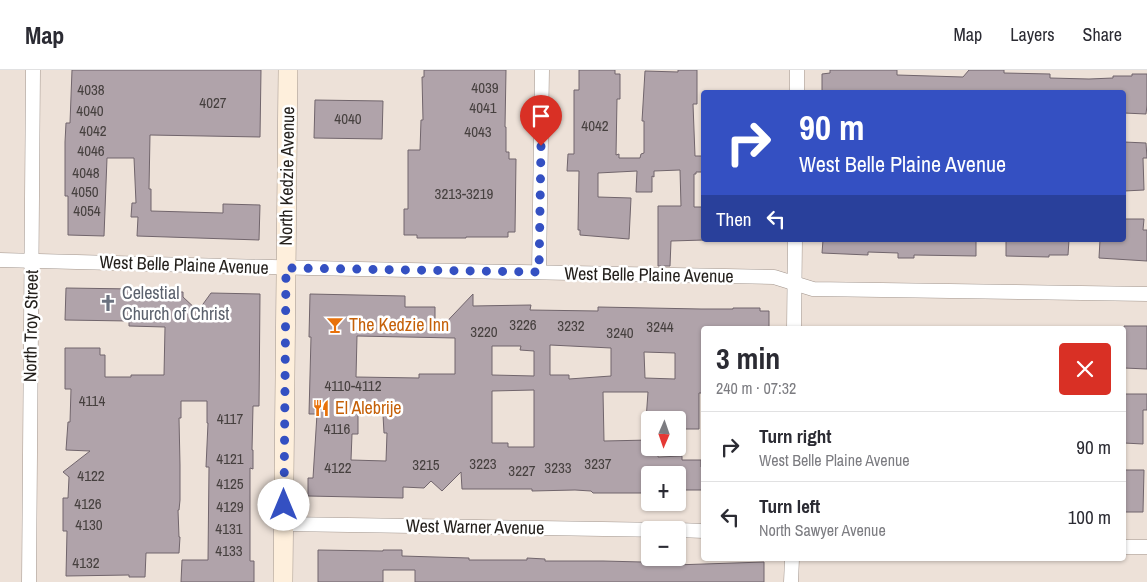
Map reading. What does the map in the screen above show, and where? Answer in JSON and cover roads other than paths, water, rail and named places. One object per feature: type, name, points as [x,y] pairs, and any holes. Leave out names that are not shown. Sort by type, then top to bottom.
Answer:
[{"type":"main road","name":"North Kedzie Avenue","points":[[283,582],[288,70]]},
{"type":"street","name":"North Troy Street","points":[[29,582],[34,70]]},
{"type":"street","points":[[539,272],[542,70]]},
{"type":"street","points":[[797,70],[797,90]]},
{"type":"street","points":[[794,326],[795,242]]},
{"type":"street","name":"West Belle Plaine Avenue","points":[[0,260],[286,268],[774,277],[813,289],[1147,294]]},
{"type":"street","name":"West Warner Avenue","points":[[284,524],[641,530]]},
{"type":"street","points":[[686,530],[701,530]]},
{"type":"street","points":[[1126,547],[1147,547]]},
{"type":"street","points":[[791,582],[792,561]]},
{"type":"place","name":"Celestial Church of Christ","points":[[108,303]]},
{"type":"place","name":"The Kedzie Inn","points":[[335,325]]},
{"type":"place","name":"El Alebrije","points":[[321,408]]}]
